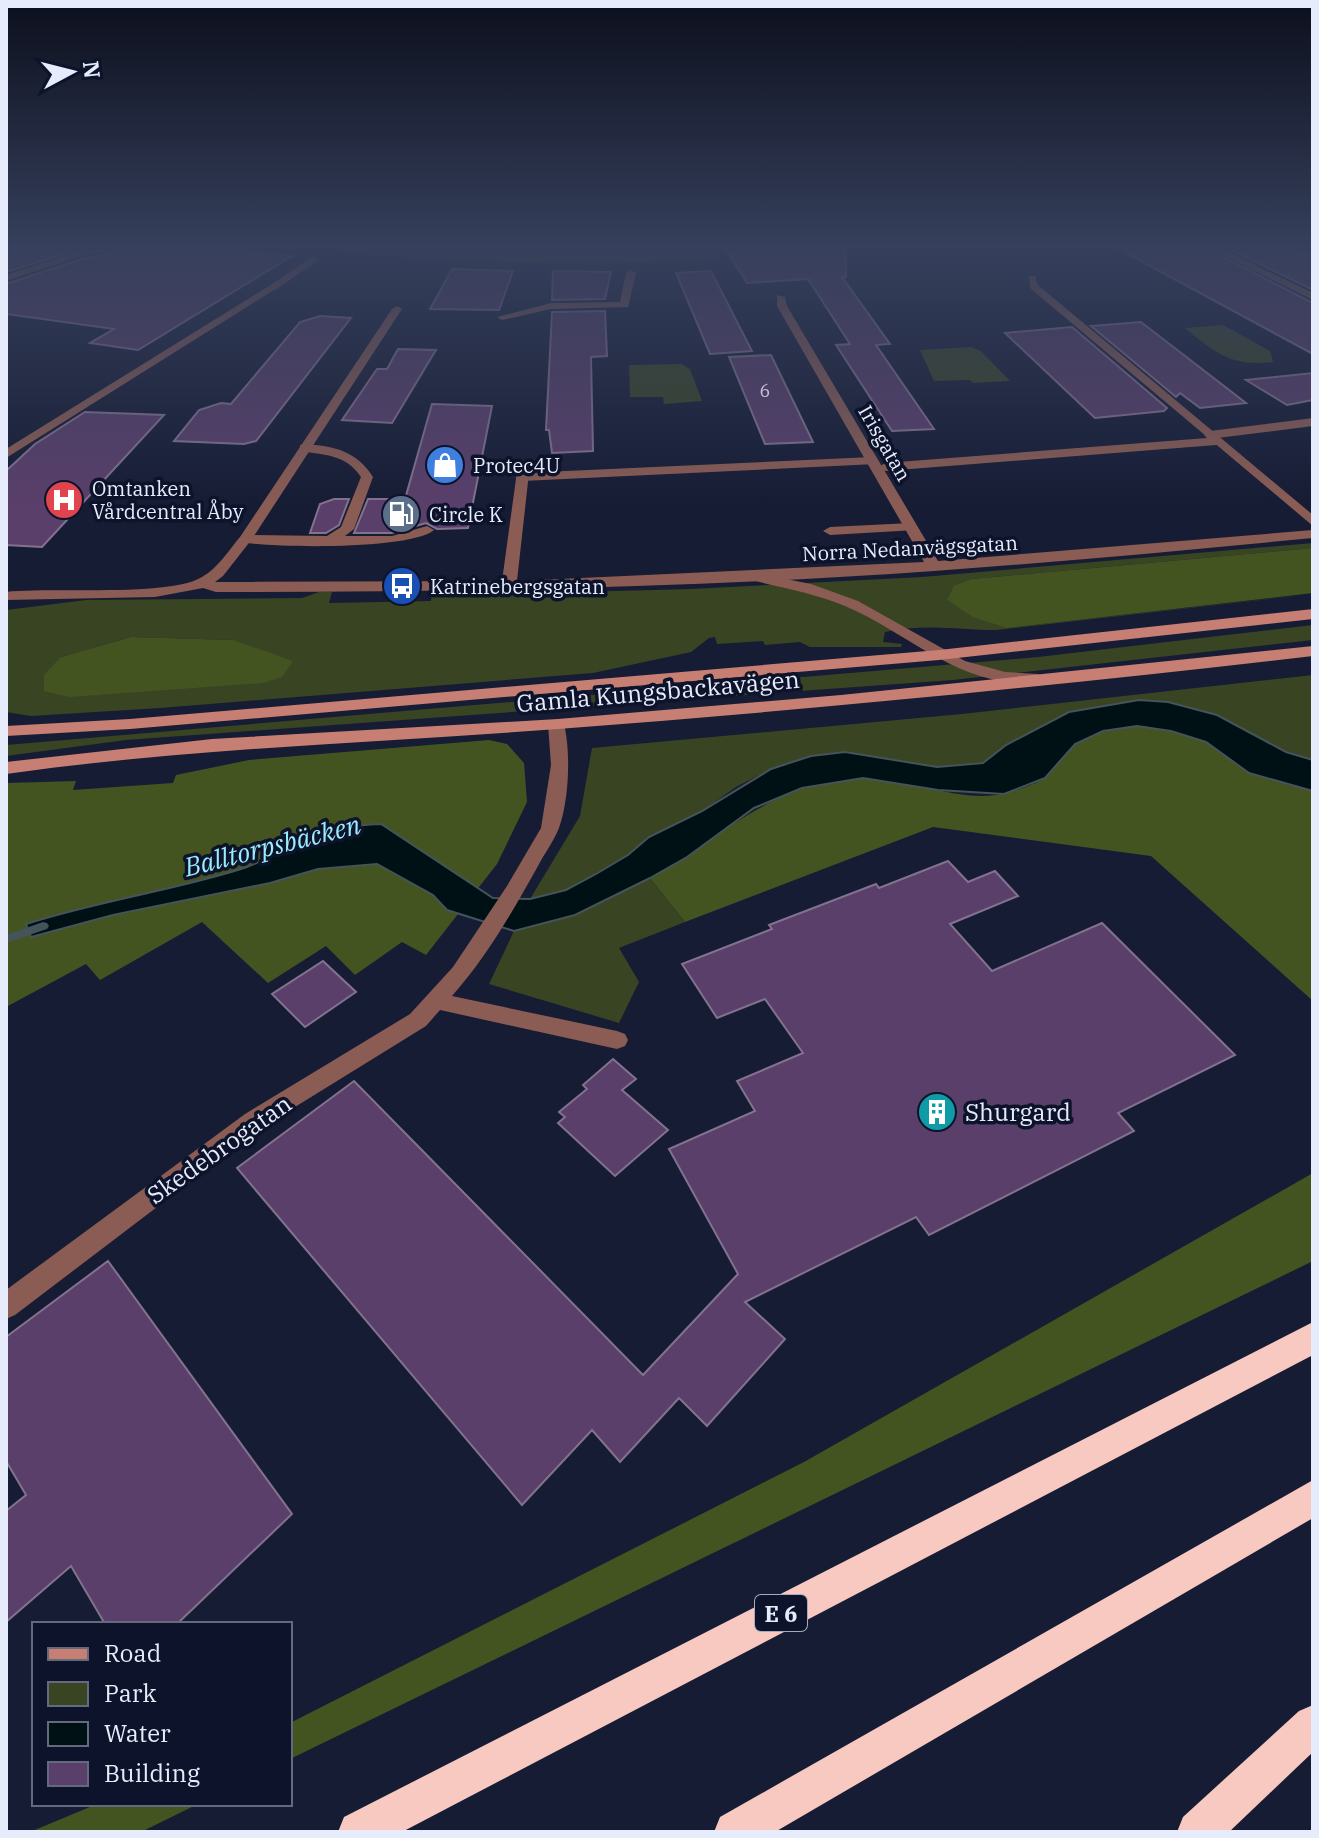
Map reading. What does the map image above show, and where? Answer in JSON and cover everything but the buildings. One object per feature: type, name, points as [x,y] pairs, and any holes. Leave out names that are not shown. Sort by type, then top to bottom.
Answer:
[{"type":"highway","name":"E 6","points":[[359,1832],[1313,1338]]},
{"type":"highway","points":[[735,1832],[1313,1498]]},
{"type":"highway","points":[[1198,1832],[1313,1725]]},
{"type":"main road","name":"Gamla Kungsbackavägen","points":[[6,731],[130,724],[939,655],[1313,614]]},
{"type":"main road","name":"Gamla Kungsbackavägen","points":[[6,768],[65,758],[556,724],[1058,680],[1313,651]]},
{"type":"street","points":[[6,454],[202,332]]},
{"type":"street","points":[[204,583],[218,573],[245,539],[382,332]]},
{"type":"street","name":"Irisgatan","points":[[798,332],[878,464],[934,567]]},
{"type":"street","points":[[1087,332],[1313,522]]},
{"type":"street","points":[[509,584],[523,470],[878,464],[1213,438],[1313,422]]},
{"type":"street","points":[[304,448],[342,453],[360,465],[367,477],[347,529],[330,540]]},
{"type":"street","points":[[830,531],[911,527]]},
{"type":"street","points":[[245,539],[384,540],[408,537],[427,530]]},
{"type":"street","name":"Norra Nedanvägsgatan","points":[[6,596],[175,591],[204,583],[216,588],[236,589],[756,577],[934,567],[1313,534]]},
{"type":"street","points":[[756,577],[806,587],[853,604],[959,664],[1004,677],[1058,680]]},
{"type":"street","name":"Skedebrogatan","points":[[6,1306],[253,1121],[418,1020],[460,973],[514,891],[550,828],[560,765],[556,724]]},
{"type":"street","points":[[436,1000],[483,1014],[547,1022],[617,1040]]},
{"type":"green space","points":[[1190,332],[1235,332],[1270,351],[1273,362],[1235,360],[1206,345]]},
{"type":"green space","points":[[971,347],[981,351],[1010,381],[934,381],[920,350]]},
{"type":"green space","points":[[681,364],[690,369],[702,401],[664,404],[663,397],[630,397],[629,365]]},
{"type":"green space","points":[[1313,543],[1313,548],[972,579],[1007,628],[1313,594],[997,630],[927,627],[885,632],[883,642],[902,644],[901,647],[810,647],[800,642],[765,645],[763,641],[717,644],[715,637],[691,652],[593,673],[160,708],[31,716],[6,712],[6,610],[86,600],[302,598],[319,592],[332,592],[329,603],[431,601],[432,591],[443,590],[460,595],[691,589],[922,577]],"holes":[[[131,637],[233,640],[61,657]]]},
{"type":"green space","points":[[1313,548],[1313,593],[1007,628],[973,617],[947,600],[954,586],[972,579]]},
{"type":"green space","points":[[1313,625],[1313,640],[953,680],[126,740],[6,756],[6,745],[1038,657]]},
{"type":"green space","points":[[131,637],[233,640],[293,661],[282,677],[263,683],[69,697],[44,691],[44,675],[61,657]]},
{"type":"green space","points":[[1313,675],[1313,760],[1286,752],[1255,737],[1139,700],[1069,712],[1006,745],[983,763],[937,767],[845,752],[811,756],[771,769],[736,787],[702,811],[649,837],[628,855],[566,890],[530,899],[580,816],[592,748],[962,714]]},
{"type":"green space","points":[[1137,726],[1171,731],[1206,742],[1249,773],[1313,791],[1313,1001],[1151,856],[933,827],[685,922],[650,878],[750,814],[801,789],[830,781],[862,778],[897,781],[971,795],[1006,793],[1046,777],[1066,752],[1081,740],[1104,731]]},
{"type":"green space","points":[[489,740],[507,744],[524,763],[527,802],[497,864],[426,955],[402,942],[355,975],[326,946],[268,983],[202,922],[100,980],[86,964],[6,1007],[6,783],[76,781],[73,790],[173,783],[176,775],[249,760]]},
{"type":"green space","points":[[650,878],[685,922],[619,948],[639,982],[619,1023],[489,984],[514,931],[575,915]]},
{"type":"green space","points":[[1313,1173],[1313,1261],[292,1758],[292,1722],[804,1462]]},
{"type":"green space","points":[[92,1806],[194,1806],[141,1832],[30,1832]]},
{"type":"water","points":[[1139,700],[1168,702],[1217,715],[1286,752],[1313,760],[1313,791],[1249,773],[1206,742],[1171,731],[1137,726],[1103,731],[1075,744],[1045,778],[1004,794],[938,790],[863,778],[802,788],[754,808],[687,857],[650,878],[575,915],[514,931],[447,910],[433,895],[377,864],[318,869],[270,883],[113,915],[31,937],[26,924],[241,869],[324,833],[381,824],[493,898],[530,899],[566,890],[596,874],[628,855],[649,837],[702,811],[771,769],[811,756],[845,752],[937,767],[983,763],[1006,745],[1069,712]]},
{"type":"waterway","name":"Balltorpsbäcken","points":[[6,939],[43,926]]},
{"type":"place","name":"Protec4U","points":[[445,465]]},
{"type":"place","name":"Omtanken Vårdcentral Åby","points":[[64,500]]},
{"type":"place","name":"Circle K","points":[[401,514]]},
{"type":"place","name":"Katrinebergsgatan","points":[[402,586]]},
{"type":"place","name":"Shurgard","points":[[937,1112]]}]
